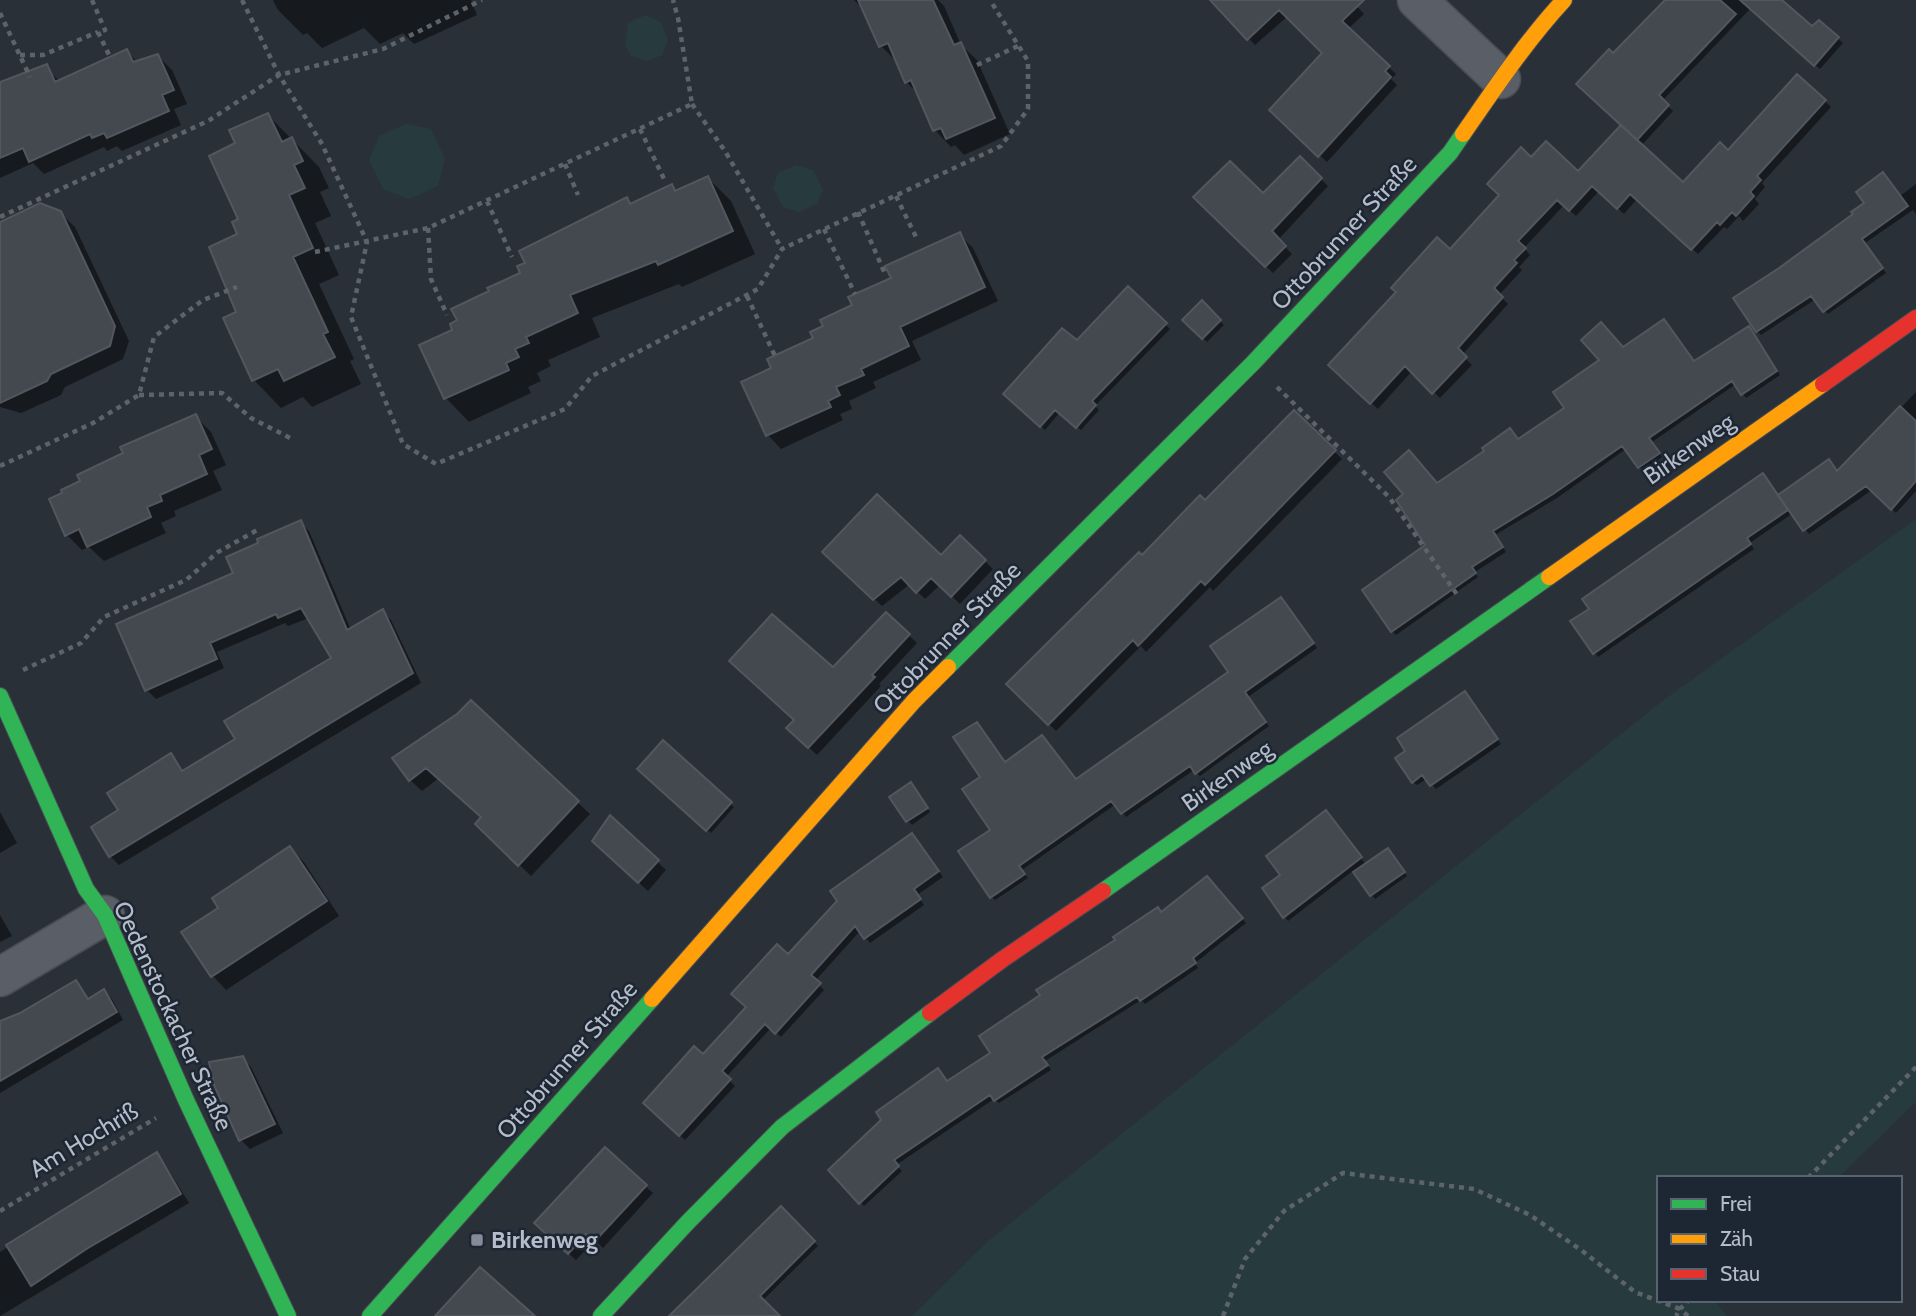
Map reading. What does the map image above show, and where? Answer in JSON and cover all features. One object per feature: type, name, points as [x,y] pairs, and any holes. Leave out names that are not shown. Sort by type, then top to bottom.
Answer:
[{"type":"street","points":[[1417,0],[1502,79]]},
{"type":"street","name":"Ottobrunner Straße","points":[[370,1316],[459,1219],[914,701],[1253,363],[1450,153],[1547,18],[1564,0]]},
{"type":"street","name":"Birkenweg","points":[[601,1316],[687,1223],[792,1119],[1003,959],[1916,318]]},
{"type":"street","name":"Oedenstockacher Straße","points":[[0,696],[86,889],[105,915],[186,1100],[288,1316]]},
{"type":"street","points":[[0,977],[105,915]]},
{"type":"path","points":[[20,55],[43,55],[105,30],[92,0]]},
{"type":"path","points":[[242,0],[279,75],[323,144],[367,242],[351,317],[403,444],[436,464],[565,409],[592,376],[747,296],[758,289],[782,249],[1000,146],[1028,110],[1028,61],[990,0]]},
{"type":"path","points":[[0,217],[208,121],[279,75],[383,49],[482,0]]},
{"type":"path","points":[[673,0],[692,104],[725,151],[782,249]]},
{"type":"path","points":[[0,13],[30,77]]},
{"type":"path","points":[[98,32],[110,57]]},
{"type":"path","points":[[977,65],[1018,46]]},
{"type":"path","points":[[315,252],[428,228],[692,104]]},
{"type":"path","points":[[640,128],[665,181]]},
{"type":"path","points":[[565,164],[578,195]]},
{"type":"path","points":[[896,196],[918,241]]},
{"type":"path","points":[[487,201],[512,257]]},
{"type":"path","points":[[858,212],[886,276]]},
{"type":"path","points":[[428,228],[431,279],[447,315]]},
{"type":"path","points":[[824,229],[855,294]]},
{"type":"path","points":[[139,395],[154,337],[203,300],[237,288]]},
{"type":"path","points":[[747,296],[775,356]]},
{"type":"path","points":[[1253,363],[1389,497],[1479,626]]},
{"type":"path","points":[[0,466],[93,424],[139,395],[222,393],[251,418],[294,440]]},
{"type":"path","points":[[17,673],[81,643],[104,617],[186,580],[218,552],[258,529]]},
{"type":"path","points":[[1810,1176],[1916,1067]]},
{"type":"path","name":"Am Hochriß","points":[[0,1211],[186,1100]]},
{"type":"path","points":[[1223,1316],[1245,1259],[1284,1211],[1343,1173],[1474,1189],[1530,1215],[1635,1292],[1657,1300]]},
{"type":"path","points":[[1662,1302],[1681,1309],[1688,1316]]},
{"type":"path","points":[[1676,1316],[1687,1302]]},
{"type":"green space","points":[[645,15],[661,22],[668,40],[662,55],[648,61],[631,56],[625,44],[628,23]]},
{"type":"green space","points":[[406,124],[431,129],[445,159],[438,186],[409,199],[383,189],[369,160],[379,136]]},
{"type":"green space","points":[[796,165],[813,170],[823,190],[817,204],[799,212],[783,207],[773,188],[778,173]]},
{"type":"green space","points":[[1916,519],[1916,1102],[1840,1176],[1657,1176],[1657,1302],[1716,1302],[1727,1316],[912,1316],[988,1241],[1661,702]]},
{"type":"building","points":[[858,0],[933,0],[954,45],[961,42],[995,118],[946,139],[941,128],[933,131],[911,80],[905,83],[888,43],[879,47]]},
{"type":"building","points":[[1210,0],[1364,0],[1342,21],[1390,66],[1385,71],[1391,77],[1318,157],[1269,110],[1322,53],[1279,10],[1247,40]]},
{"type":"building","points":[[1665,0],[1720,0],[1736,14],[1659,95],[1669,105],[1637,140],[1576,84],[1609,49],[1613,53]]},
{"type":"building","points":[[1740,0],[1782,0],[1812,26],[1819,20],[1839,37],[1814,66]]},
{"type":"building","points":[[127,49],[133,62],[158,54],[174,90],[162,95],[169,111],[107,138],[104,133],[92,138],[90,134],[29,162],[23,148],[0,158],[0,82],[47,64],[55,82]]},
{"type":"building","points":[[1797,74],[1826,100],[1757,176],[1761,180],[1750,192],[1754,196],[1736,216],[1732,212],[1720,225],[1717,222],[1691,250],[1630,194],[1617,209],[1592,186],[1569,211],[1557,200],[1518,241],[1526,248],[1514,260],[1517,263],[1494,288],[1503,297],[1458,348],[1467,357],[1432,394],[1405,366],[1370,404],[1328,365],[1396,292],[1391,288],[1437,237],[1450,249],[1499,195],[1487,184],[1521,147],[1531,157],[1546,141],[1578,171],[1621,125],[1683,182],[1720,142],[1728,150]]},
{"type":"building","points":[[268,113],[282,142],[292,137],[303,161],[294,165],[305,188],[289,195],[313,248],[293,257],[328,332],[323,334],[335,357],[284,381],[278,369],[252,381],[223,318],[236,312],[209,247],[237,234],[232,222],[238,219],[209,156],[235,143],[229,130]]},
{"type":"building","points":[[1300,156],[1322,178],[1272,231],[1286,246],[1265,267],[1193,197],[1230,161],[1263,193]]},
{"type":"building","points":[[1883,172],[1908,206],[1862,239],[1883,268],[1823,312],[1811,296],[1756,332],[1733,298],[1853,214],[1851,212],[1864,203],[1856,192]]},
{"type":"building","points":[[708,176],[733,231],[658,265],[656,261],[570,295],[578,313],[526,337],[529,343],[515,349],[519,357],[506,363],[509,370],[444,399],[419,345],[452,330],[450,324],[457,320],[451,309],[520,273],[517,266],[525,263],[519,251],[627,197],[630,204],[672,184],[675,191]]},
{"type":"building","points":[[40,203],[61,211],[115,326],[110,346],[51,374],[47,381],[0,403],[0,222]]},
{"type":"building","points":[[960,232],[985,287],[900,327],[909,346],[861,369],[864,375],[836,387],[840,395],[828,401],[831,407],[766,436],[741,382],[771,368],[767,359],[813,338],[810,332],[823,326],[820,320],[852,305],[848,297],[891,278],[885,266]]},
{"type":"building","points":[[1128,286],[1167,323],[1092,401],[1096,405],[1076,428],[1055,410],[1040,427],[1003,394],[1062,328],[1077,340]]},
{"type":"building","points":[[1202,300],[1221,320],[1202,339],[1182,320]]},
{"type":"building","points":[[1664,319],[1694,361],[1749,326],[1777,371],[1741,395],[1732,381],[1649,438],[1660,453],[1638,468],[1622,446],[1553,494],[1493,531],[1503,547],[1472,567],[1476,573],[1391,632],[1362,590],[1425,545],[1396,500],[1403,494],[1384,472],[1409,450],[1437,483],[1484,451],[1482,448],[1510,428],[1518,439],[1564,408],[1553,392],[1599,360],[1581,340],[1601,322],[1623,347]]},
{"type":"building","points":[[1900,406],[1916,421],[1916,481],[1891,510],[1866,486],[1803,531],[1778,495],[1829,459],[1837,471]]},
{"type":"building","points":[[1294,410],[1336,450],[1205,585],[1201,581],[1138,646],[1133,640],[1048,725],[1006,684],[1139,552],[1142,555],[1200,495],[1205,500]]},
{"type":"building","points":[[196,414],[212,449],[199,455],[207,474],[160,495],[162,501],[147,507],[151,517],[87,547],[79,529],[65,536],[49,499],[80,481],[77,475],[123,453],[120,447]]},
{"type":"building","points":[[1763,473],[1788,510],[1747,538],[1751,544],[1593,654],[1570,621],[1589,609],[1582,599]]},
{"type":"building","points":[[877,494],[941,555],[960,535],[986,560],[951,597],[931,578],[916,593],[901,577],[873,600],[822,552]]},
{"type":"building","points":[[301,520],[347,630],[383,609],[413,673],[109,857],[91,827],[118,810],[107,793],[171,753],[182,771],[235,739],[224,721],[331,658],[301,608],[278,618],[276,614],[210,643],[217,659],[145,691],[116,624],[233,573],[226,557],[258,543],[257,539]]},
{"type":"building","points":[[1281,597],[1314,643],[1245,692],[1266,722],[1195,774],[1190,766],[1121,814],[1111,801],[1019,866],[1025,874],[990,898],[958,851],[990,830],[962,789],[980,777],[953,737],[977,722],[1005,762],[1042,735],[1076,779],[1228,672],[1210,646]]},
{"type":"building","points":[[886,612],[910,634],[872,675],[875,677],[808,748],[786,728],[794,720],[729,661],[772,614],[833,667]]},
{"type":"building","points":[[1465,691],[1498,739],[1430,786],[1422,775],[1412,783],[1395,758],[1405,751],[1397,738]]},
{"type":"building","points":[[471,700],[579,801],[518,866],[475,824],[481,817],[426,768],[409,781],[392,758],[457,714]]},
{"type":"building","points":[[663,740],[732,802],[706,831],[637,769]]},
{"type":"building","points":[[911,782],[928,808],[906,822],[889,797]]},
{"type":"building","points":[[1326,810],[1362,857],[1283,918],[1262,888],[1280,875],[1266,856]]},
{"type":"building","points":[[610,815],[659,860],[638,883],[592,841]]},
{"type":"building","points":[[912,833],[939,871],[914,889],[921,899],[864,939],[855,926],[811,975],[821,983],[775,1034],[765,1024],[722,1071],[731,1079],[679,1136],[643,1103],[694,1046],[703,1054],[746,1007],[731,994],[777,944],[788,954],[837,901],[830,891]]},
{"type":"building","points":[[290,846],[327,901],[211,977],[181,932],[218,908],[212,898]]},
{"type":"building","points":[[1388,848],[1405,872],[1370,896],[1353,872]]},
{"type":"building","points":[[1207,876],[1243,918],[1193,958],[1196,963],[1140,1001],[1137,997],[1042,1057],[1048,1065],[994,1101],[990,1095],[894,1160],[899,1166],[859,1204],[828,1170],[881,1120],[876,1112],[938,1068],[947,1081],[990,1053],[979,1036],[1040,995],[1036,990],[1115,940],[1113,937],[1158,907],[1161,912]]},
{"type":"building","points":[[76,980],[88,999],[104,989],[117,1012],[0,1081],[0,1021],[20,1013]]},
{"type":"building","points":[[243,1056],[275,1124],[239,1141],[214,1085],[209,1062]]},
{"type":"building","points":[[605,1147],[647,1185],[594,1242],[586,1234],[568,1254],[534,1223]]},
{"type":"building","points":[[157,1152],[181,1194],[88,1248],[31,1286],[6,1245]]},
{"type":"building","points":[[781,1206],[815,1241],[760,1296],[780,1316],[669,1316]]},
{"type":"building","points":[[480,1267],[497,1282],[535,1316],[435,1316]]},
{"type":"traffic: fast","points":[[948,667],[1253,363],[1450,153],[1463,134]]},
{"type":"traffic: fast","points":[[1103,891],[1549,577]]},
{"type":"traffic: fast","points":[[0,696],[86,889],[105,915],[186,1100],[288,1316]]},
{"type":"traffic: fast","points":[[370,1316],[652,999]]},
{"type":"traffic: fast","points":[[601,1316],[687,1223],[782,1127],[930,1013]]},
{"type":"traffic: slow","points":[[1463,134],[1524,48],[1564,0]]},
{"type":"traffic: slow","points":[[1549,577],[1823,384]]},
{"type":"traffic: slow","points":[[652,999],[914,701],[948,667]]},
{"type":"traffic: jam","points":[[1823,384],[1916,318]]},
{"type":"traffic: jam","points":[[930,1013],[1103,891]]},
{"type":"place","name":"Birkenweg","points":[[477,1240]]}]
